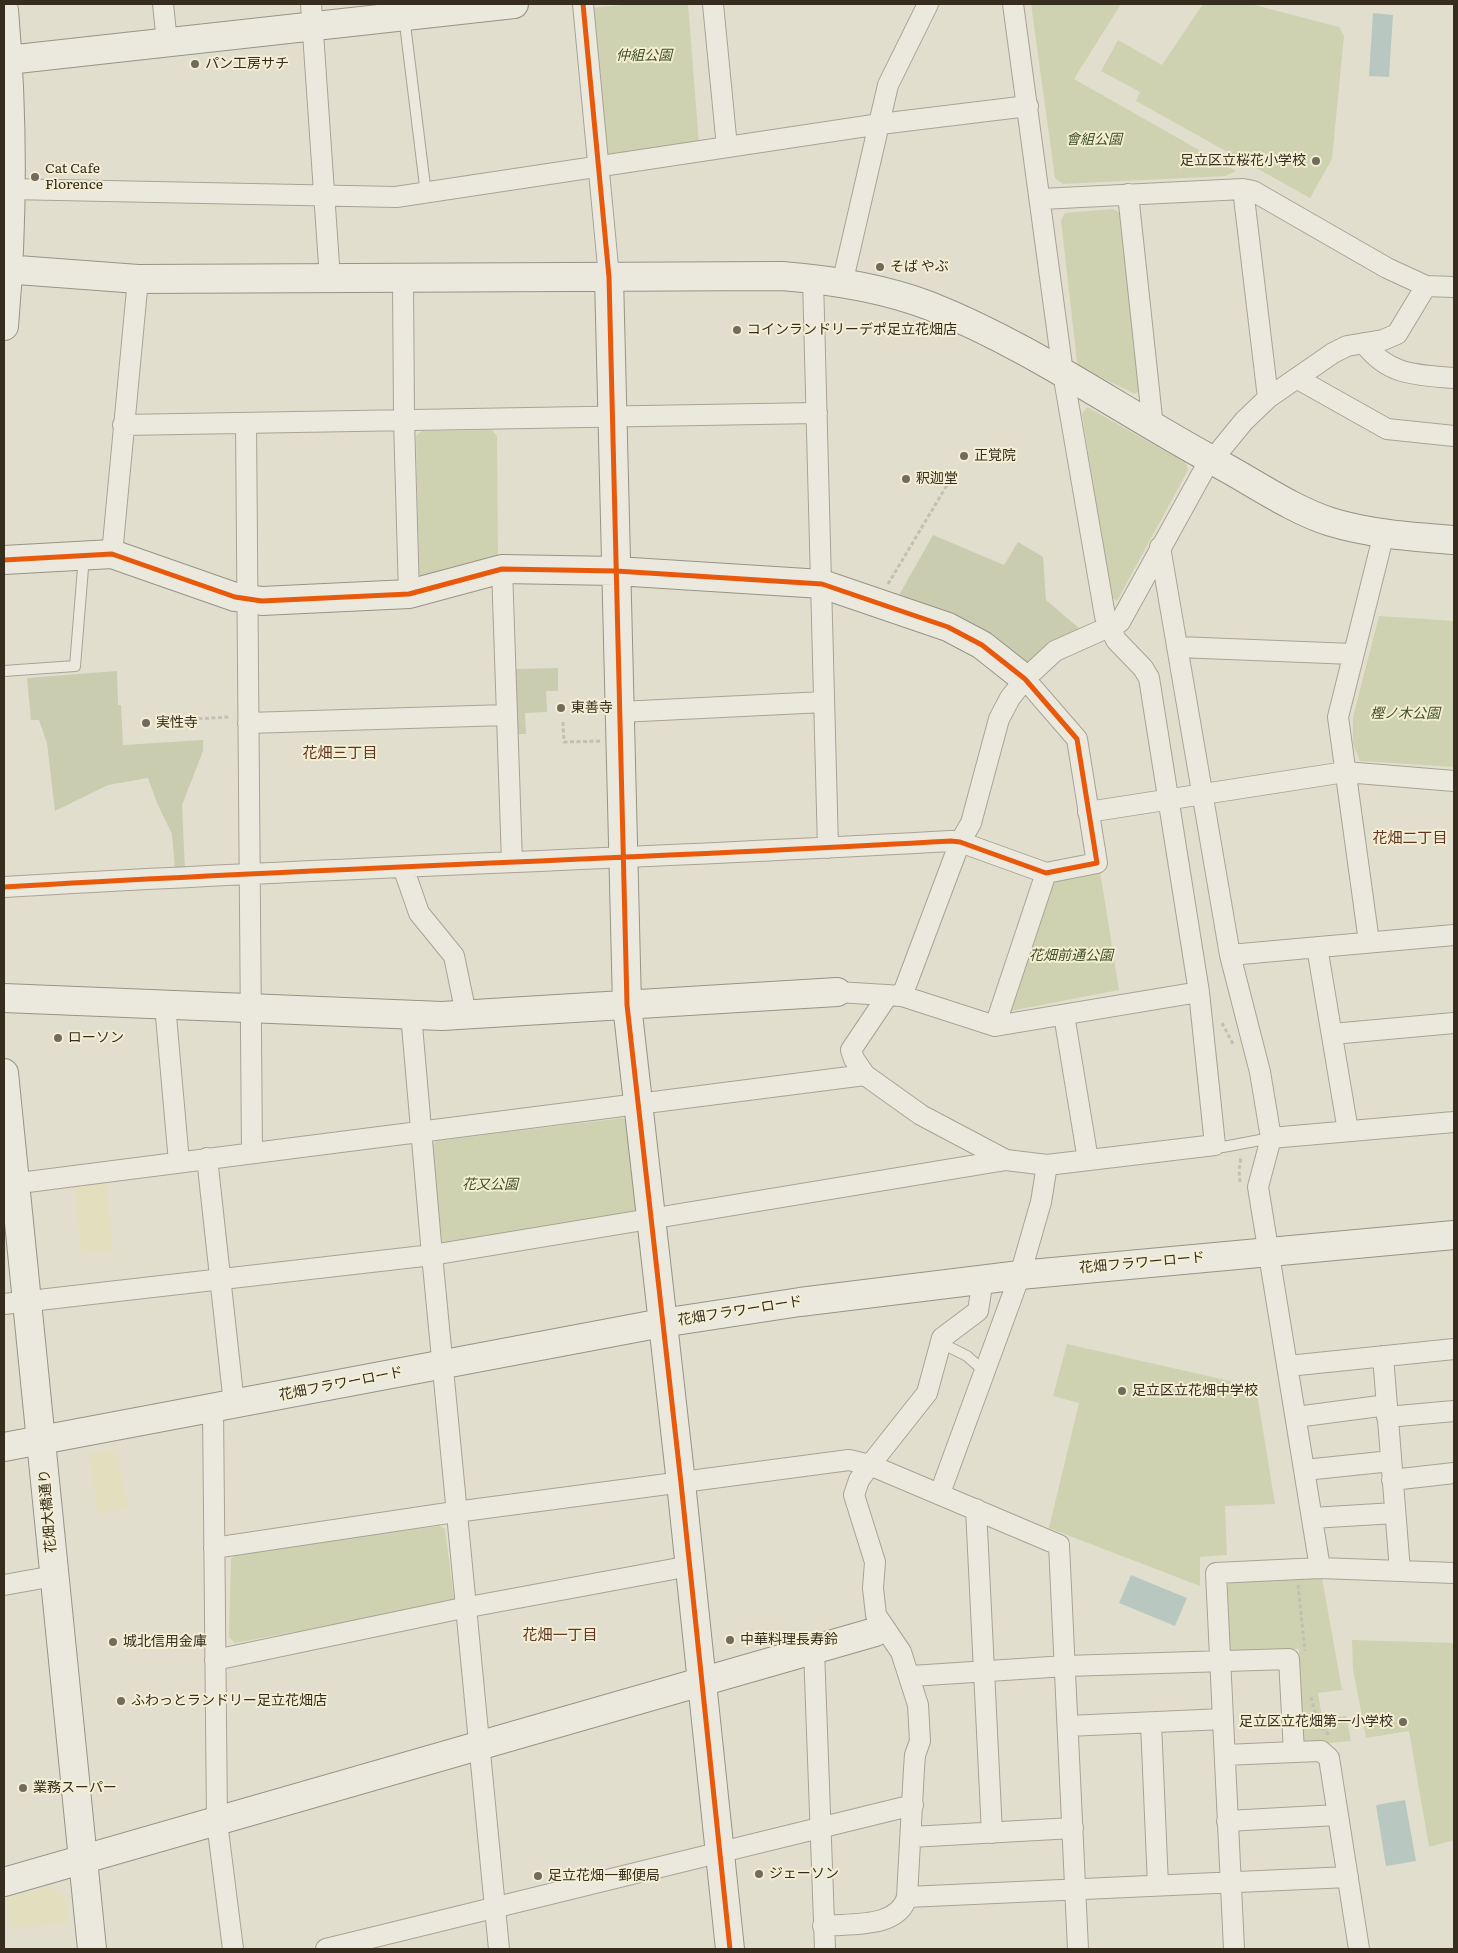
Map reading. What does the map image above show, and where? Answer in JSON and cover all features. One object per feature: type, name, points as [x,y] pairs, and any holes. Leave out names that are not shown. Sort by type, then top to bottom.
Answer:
[{"type":"street","points":[[163,4],[167,42]]},
{"type":"street","points":[[8,60],[167,42],[311,15],[404,16],[514,4]]},
{"type":"street","points":[[583,4],[609,277],[627,1005],[681,1482],[730,1949]]},
{"type":"street","points":[[713,4],[728,147]]},
{"type":"street","points":[[842,284],[888,85],[928,4]]},
{"type":"street","points":[[15,1303],[432,1255],[1006,1160],[1047,1165],[1215,1145],[1200,992],[1149,678],[1143,668],[1116,640],[1105,616],[1063,374],[1041,199],[1013,4]]},
{"type":"street","points":[[4,10],[8,60],[6,124],[10,189],[4,326]]},
{"type":"street","points":[[311,15],[330,279]]},
{"type":"street","points":[[10,189],[396,197],[426,194],[599,165],[880,124],[1028,106]]},
{"type":"street","points":[[1041,199],[1243,189],[1253,191],[1387,268],[1426,286],[1454,287]]},
{"type":"street","points":[[1243,189],[1268,398]]},
{"type":"street","points":[[1128,194],[1153,427]]},
{"type":"street","points":[[6,269],[138,279],[728,276],[813,279],[842,284],[928,306],[997,337],[1211,460],[1310,514],[1332,522],[1384,533],[1454,540]]},
{"type":"street","points":[[112,554],[138,279]]},
{"type":"street","points":[[403,279],[404,420],[409,594]]},
{"type":"street","points":[[813,279],[828,848]]},
{"type":"street","points":[[1006,1160],[921,1115],[865,1075],[854,1059],[851,1050],[895,996],[960,842],[971,823],[999,719],[1010,698],[1025,679],[1055,651],[1120,622],[1160,547],[1211,460],[1244,421],[1268,398],[1333,353],[1346,346],[1383,340],[1397,334],[1426,286]]},
{"type":"street","points":[[1364,343],[1374,357],[1405,374],[1454,378]]},
{"type":"street","points":[[1298,379],[1387,429],[1454,436]]},
{"type":"street","points":[[123,425],[816,413]]},
{"type":"street","points":[[246,423],[252,1152]]},
{"type":"street","points":[[1369,942],[1338,718],[1384,533]]},
{"type":"street","points":[[1160,547],[1230,955],[1260,1072],[1271,1138],[1258,1187],[1320,1568]]},
{"type":"street","points":[[4,560],[112,554],[247,601],[409,594],[502,568],[616,570],[822,584],[948,627],[982,645],[1025,679],[1077,739],[1098,864],[1046,873],[960,842],[623,858],[250,872],[4,887]]},
{"type":"street","points":[[502,568],[512,862]]},
{"type":"street","points":[[1178,647],[1353,654]]},
{"type":"street","points":[[620,712],[824,702]]},
{"type":"street","points":[[248,720],[506,715]]},
{"type":"street","points":[[1088,812],[1202,796],[1345,772],[1454,780]]},
{"type":"street","points":[[403,867],[419,913],[454,956],[466,1014]]},
{"type":"street","points":[[995,1026],[1046,873]]},
{"type":"street","points":[[1230,955],[1454,935]]},
{"type":"street","points":[[1318,947],[1348,1131]]},
{"type":"street","points":[[4,998],[411,1014],[466,1014],[837,992],[895,996],[995,1026],[1200,992]]},
{"type":"street","points":[[165,1005],[179,1162]]},
{"type":"street","points":[[411,1014],[420,1132],[499,1949]]},
{"type":"street","points":[[1064,1015],[1088,1160]]},
{"type":"street","points":[[1332,1034],[1454,1023]]},
{"type":"street","name":"花畑大橋通り","points":[[4,1073],[15,1303],[41,1440],[92,1949]]},
{"type":"street","points":[[9,1185],[252,1152],[865,1075]]},
{"type":"street","points":[[1271,1138],[1454,1122]]},
{"type":"street","points":[[207,1158],[221,1279],[224,1406],[214,1548],[217,1822],[233,1949]]},
{"type":"street","points":[[940,1493],[1020,1274],[1041,1202],[1047,1165]]},
{"type":"street","name":"花畑フラワーロード","points":[[4,1447],[662,1323],[800,1302],[1020,1274],[1454,1235]]},
{"type":"street","points":[[823,1926],[892,1917],[905,1906],[908,1897],[916,1754],[920,1741],[918,1705],[911,1676],[901,1652],[880,1631],[873,1588],[874,1562],[854,1495],[859,1480],[927,1393],[942,1338],[978,1311],[983,1278]]},
{"type":"street","points":[[1288,1366],[1454,1349]]},
{"type":"street","points":[[1383,1356],[1400,1571]]},
{"type":"street","points":[[1296,1417],[1387,1411],[1454,1411]]},
{"type":"street","points":[[214,1548],[456,1512],[849,1460],[870,1465],[940,1493],[1059,1545],[1078,1949]]},
{"type":"street","points":[[1304,1470],[1454,1473]]},
{"type":"street","points":[[976,1509],[992,1833]]},
{"type":"street","points":[[1312,1518],[1395,1513]]},
{"type":"street","points":[[215,1660],[466,1607],[690,1566]]},
{"type":"street","points":[[1234,1949],[1216,1573],[1320,1568],[1454,1573]]},
{"type":"street","points":[[4,1585],[54,1576]]},
{"type":"street","points":[[4,1882],[880,1631]]},
{"type":"street","points":[[814,1650],[825,1949]]},
{"type":"street","points":[[911,1676],[1066,1666],[1290,1659],[1294,1752]]},
{"type":"street","points":[[1068,1726],[1223,1719]]},
{"type":"street","points":[[1151,1723],[1158,1885]]},
{"type":"street","points":[[1225,1755],[1321,1751],[1329,1758],[1359,1949]]},
{"type":"street","points":[[326,1949],[913,1805]]},
{"type":"street","points":[[1227,1821],[1337,1815]]},
{"type":"street","points":[[911,1837],[1073,1828]]},
{"type":"street","points":[[908,1897],[1348,1876]]},
{"type":"lane","points":[[404,16],[426,194]]},
{"type":"lane","points":[[4,671],[75,666],[84,555]]},
{"type":"lane","points":[[1215,1145],[1223,1147],[1271,1138]]},
{"type":"lane","points":[[940,1344],[967,1356],[984,1371]]},
{"type":"path","points":[[877,602],[950,480]]},
{"type":"path","points":[[179,720],[248,720]]},
{"type":"path","points":[[563,722],[564,742],[609,741]]},
{"type":"path","points":[[1298,1569],[1306,1657]]},
{"type":"path","points":[[1310,1694],[1318,1724],[1333,1738]]},
{"type":"shaded area","points":[[1373,13],[1393,15],[1389,77],[1369,76]]},
{"type":"shaded area","points":[[106,1181],[113,1251],[81,1254],[74,1184]]},
{"type":"shaded area","points":[[117,1449],[128,1508],[98,1514],[89,1454]]},
{"type":"shaded area","points":[[1131,1575],[1187,1598],[1175,1626],[1119,1603]]},
{"type":"shaded area","points":[[1405,1800],[1416,1861],[1386,1866],[1376,1805]]},
{"type":"shaded area","points":[[50,1886],[66,1898],[69,1923],[10,1929],[6,1899]]},
{"type":"green space","name":"仲組公園","points":[[631,4],[688,4],[699,144],[611,158],[605,151],[591,8]]},
{"type":"green space","name":"會組公園","points":[[1031,4],[1121,4],[1074,79],[1236,171],[1225,176],[1063,184],[1055,178]]},
{"type":"green space","points":[[1203,4],[1251,4],[1339,27],[1344,36],[1332,159],[1310,198],[1136,101],[1140,92],[1101,71],[1118,40],[1162,65]]},
{"type":"green space","points":[[1113,209],[1120,213],[1141,390],[1135,394],[1080,367],[1077,362],[1061,220],[1065,213]]},
{"type":"green space","points":[[1087,407],[1186,463],[1188,470],[1117,601],[1111,597],[1082,414]]},
{"type":"green space","points":[[492,430],[497,436],[498,558],[424,580],[419,574],[416,436],[422,431]]},
{"type":"green space","points":[[933,535],[1004,565],[1018,542],[1043,557],[1046,600],[1080,629],[1052,642],[1029,662],[1023,663],[898,597]]},
{"type":"green space","name":"樫ノ木公園","points":[[1379,616],[1454,621],[1454,767],[1360,761],[1353,744],[1353,717]]},
{"type":"green space","points":[[558,668],[558,691],[546,691],[547,712],[525,713],[526,734],[516,734],[514,669]]},
{"type":"green space","points":[[117,671],[118,705],[121,705],[123,745],[203,740],[203,751],[182,805],[185,870],[175,870],[172,834],[157,803],[148,778],[108,785],[55,811],[47,743],[39,720],[31,720],[27,678]]},
{"type":"green space","name":"花畑前通公園","points":[[1100,871],[1119,990],[1010,1011],[1050,882]]},
{"type":"green space","name":"花又公園","points":[[622,1118],[627,1120],[637,1207],[634,1211],[446,1244],[442,1241],[431,1145],[436,1141]]},
{"type":"green space","points":[[1067,1344],[1256,1387],[1275,1504],[1225,1506],[1227,1555],[1200,1557],[1200,1586],[1049,1528],[1079,1403],[1053,1396]]},
{"type":"green space","points":[[440,1526],[445,1529],[454,1599],[449,1603],[235,1643],[229,1637],[231,1559],[237,1553]]},
{"type":"green space","points":[[1322,1578],[1342,1690],[1318,1693],[1322,1718],[1346,1716],[1351,1741],[1308,1745],[1302,1739],[1299,1649],[1233,1652],[1228,1646],[1227,1586],[1230,1582]]},
{"type":"green space","points":[[1352,1640],[1454,1643],[1454,1840],[1429,1847],[1409,1731],[1366,1738],[1353,1669]]},
{"type":"cycle path","points":[[583,4],[609,277],[627,1005],[681,1483],[730,1949]]},
{"type":"cycle path","points":[[4,560],[112,554],[235,597],[262,601],[409,594],[502,569],[616,571],[822,584],[948,627],[982,645],[1025,679],[1077,739],[1097,863],[1046,873],[960,842],[951,841],[240,874],[4,887]]},
{"type":"place","name":"パン工房サチ","points":[[195,64]]},
{"type":"place","name":"足立区立桜花小学校","points":[[1316,161]]},
{"type":"place","name":"Cat Cafe Florence","points":[[35,177]]},
{"type":"place","name":"そば やぶ","points":[[880,267]]},
{"type":"place","name":"コインランドリーデポ足立花畑店","points":[[737,330]]},
{"type":"place","name":"正覚院","points":[[964,456]]},
{"type":"place","name":"釈迦堂","points":[[906,479]]},
{"type":"place","name":"東善寺","points":[[561,708]]},
{"type":"place","name":"実性寺","points":[[146,723]]},
{"type":"place","name":"ローソン","points":[[58,1038]]},
{"type":"place","name":"足立区立花畑中学校","points":[[1122,1391]]},
{"type":"place","name":"中華料理長寿鈴","points":[[730,1640]]},
{"type":"place","name":"城北信用金庫","points":[[113,1642]]},
{"type":"place","name":"ふわっとランドリー足立花畑店","points":[[121,1701]]},
{"type":"place","name":"足立区立花畑第一小学校","points":[[1403,1722]]},
{"type":"place","name":"業務スーパー","points":[[23,1788]]},
{"type":"place","name":"ジェーソン","points":[[759,1874]]},
{"type":"place","name":"足立花畑一郵便局","points":[[538,1876]]},
{"type":"district","name":"花畑三丁目","points":[[340,754]]},
{"type":"district","name":"花畑二丁目","points":[[1410,839]]},
{"type":"district","name":"花畑一丁目","points":[[560,1636]]}]
